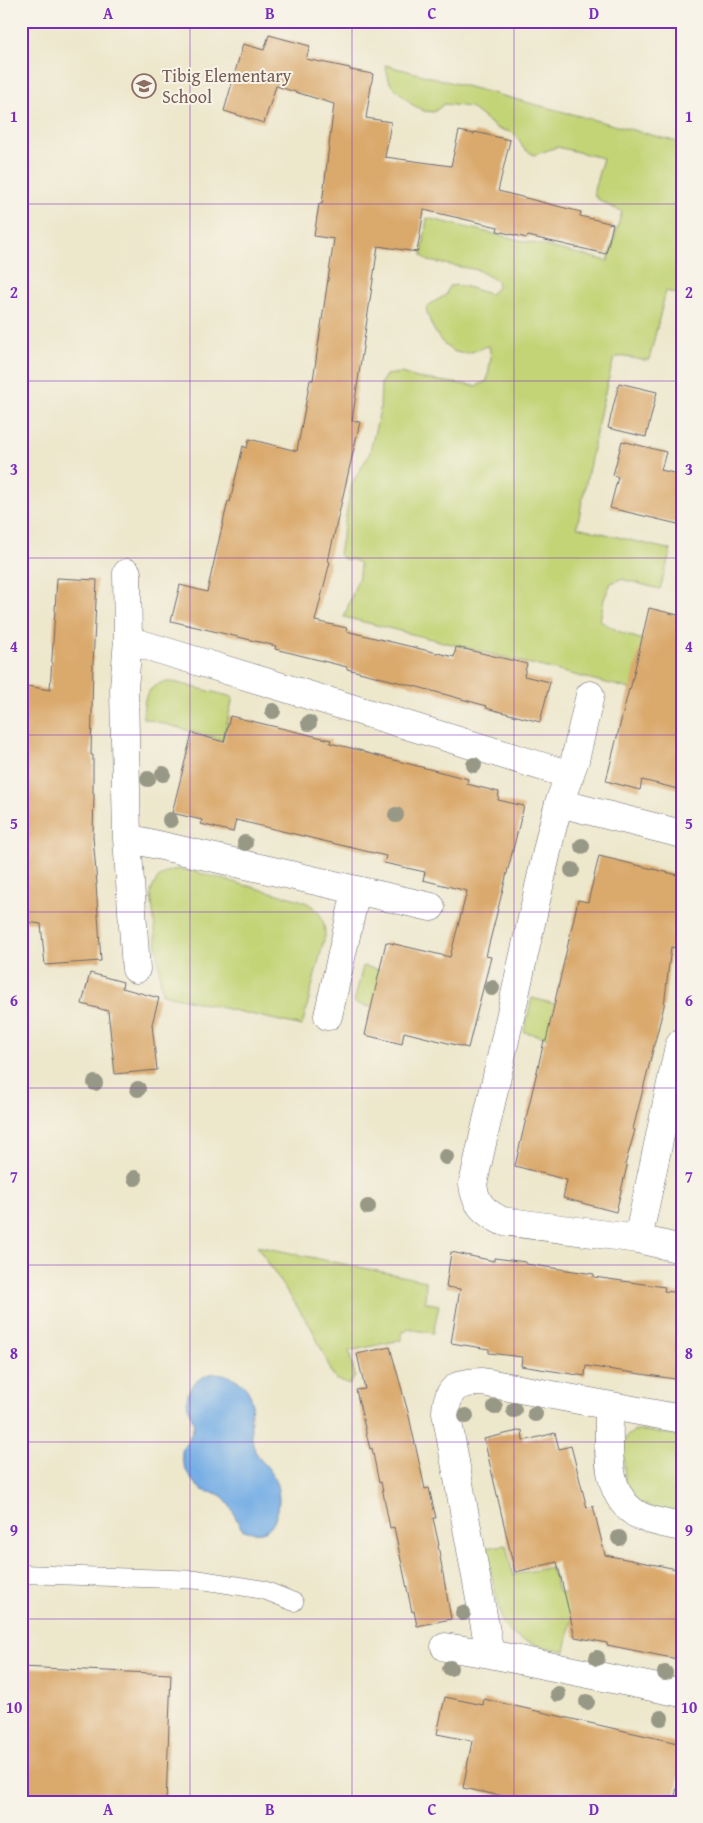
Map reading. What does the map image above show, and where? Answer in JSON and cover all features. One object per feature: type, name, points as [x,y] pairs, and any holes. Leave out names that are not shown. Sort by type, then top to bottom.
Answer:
[{"type":"street","points":[[127,573],[128,640],[124,688],[127,838],[136,969]]},
{"type":"street","points":[[128,640],[570,775]]},
{"type":"street","points":[[590,695],[570,775],[559,803],[473,1184],[474,1196],[491,1215],[502,1221],[638,1239],[682,1249]]},
{"type":"street","points":[[559,803],[682,834]]},
{"type":"street","points":[[127,838],[431,907]]},
{"type":"street","points":[[328,1016],[356,891]]},
{"type":"street","points":[[638,1239],[679,1046],[682,1042]]},
{"type":"street","points":[[490,1654],[446,1412],[450,1395],[459,1385],[482,1382],[682,1419]]},
{"type":"street","points":[[609,1406],[610,1468],[619,1496],[639,1515],[650,1520],[682,1527]]},
{"type":"street","points":[[446,1647],[490,1654],[682,1693]]},
{"type":"lane","points":[[21,1574],[202,1580],[264,1590],[294,1602]]},
{"type":"green space","points":[[385,65],[682,143],[682,295],[666,291],[649,360],[614,358],[602,404],[577,527],[671,550],[660,589],[621,579],[611,583],[604,599],[600,621],[618,631],[645,641],[678,701],[344,617],[359,576],[360,564],[354,560],[343,559],[339,554],[352,483],[369,455],[380,410],[381,383],[386,375],[401,373],[417,378],[476,386],[487,381],[491,357],[489,346],[469,353],[458,353],[451,350],[439,338],[426,308],[446,295],[449,286],[464,286],[490,294],[498,287],[497,281],[478,270],[428,261],[422,255],[427,218],[608,261],[622,211],[611,207],[595,197],[594,190],[603,158],[557,147],[534,155],[523,148],[520,141],[511,132],[498,129],[470,107],[444,104],[434,112],[424,111],[411,104],[390,83]]},
{"type":"green space","points":[[163,682],[173,682],[233,697],[223,740],[143,718],[146,696],[152,688]]},
{"type":"green space","points":[[178,869],[192,871],[304,901],[318,912],[323,922],[325,936],[302,1026],[162,994],[151,893],[160,876],[168,871]]},
{"type":"green space","points":[[363,966],[435,983],[426,1021],[354,1003]]},
{"type":"green space","points":[[532,998],[605,1017],[598,1050],[524,1032]]},
{"type":"green space","points":[[257,1246],[426,1281],[425,1302],[439,1305],[433,1333],[409,1329],[402,1333],[401,1340],[349,1351],[355,1376],[349,1385],[335,1379],[312,1329]]},
{"type":"green space","points":[[634,1431],[682,1436],[682,1514],[653,1508],[639,1502],[625,1481],[623,1446],[627,1436]]},
{"type":"green space","points":[[506,1545],[513,1575],[551,1567],[558,1591],[572,1594],[576,1599],[565,1651],[539,1646],[523,1640],[508,1631],[503,1624],[485,1548]]},
{"type":"water","points":[[215,1373],[227,1375],[238,1381],[250,1395],[252,1401],[251,1427],[255,1451],[273,1475],[276,1483],[279,1498],[277,1513],[270,1527],[261,1532],[242,1529],[226,1500],[218,1494],[205,1491],[199,1487],[185,1468],[182,1451],[193,1429],[193,1421],[187,1400],[188,1394],[198,1380]]},
{"type":"building","points":[[269,35],[310,46],[306,59],[373,74],[366,118],[391,122],[385,157],[451,166],[459,131],[474,134],[475,132],[510,140],[498,191],[581,212],[580,216],[613,224],[606,254],[528,236],[527,238],[497,231],[498,227],[424,210],[417,252],[378,246],[352,421],[360,422],[328,561],[330,562],[315,621],[347,628],[346,631],[454,657],[456,647],[527,664],[524,676],[550,682],[540,722],[347,669],[347,667],[275,649],[276,646],[171,621],[180,585],[207,592],[243,446],[247,448],[249,439],[297,451],[310,380],[313,380],[334,239],[314,236],[319,204],[322,204],[334,104],[276,86],[264,123],[224,111],[243,44],[264,50]]},
{"type":"building","points":[[619,383],[657,392],[646,437],[608,428]]},
{"type":"building","points":[[622,441],[666,452],[661,470],[682,475],[682,525],[610,508],[618,477],[613,475]]},
{"type":"building","points":[[57,578],[97,580],[91,755],[93,755],[93,837],[101,961],[45,965],[41,924],[21,921],[21,685],[50,690]]},
{"type":"building","points":[[649,608],[682,616],[682,790],[642,780],[640,790],[606,781]]},
{"type":"building","points":[[230,716],[331,740],[330,743],[468,779],[467,784],[499,792],[498,800],[524,806],[486,956],[491,957],[468,1048],[404,1032],[402,1044],[365,1035],[386,942],[450,957],[467,891],[423,880],[425,872],[384,863],[386,856],[236,820],[233,832],[201,824],[202,820],[172,813],[192,733],[224,742]]},
{"type":"building","points":[[599,856],[682,876],[682,949],[671,947],[664,1006],[633,1129],[635,1130],[625,1165],[627,1166],[616,1212],[563,1198],[567,1180],[515,1166],[578,900],[588,902]]},
{"type":"building","points":[[90,973],[123,982],[122,988],[159,998],[152,1024],[157,1070],[115,1074],[108,1011],[82,1004]]},
{"type":"building","points":[[451,1252],[494,1261],[494,1258],[526,1262],[526,1264],[594,1274],[594,1277],[665,1287],[664,1291],[682,1293],[682,1380],[586,1366],[585,1376],[521,1366],[522,1357],[489,1353],[489,1349],[451,1343],[460,1289],[446,1287]]},
{"type":"building","points":[[390,1347],[408,1412],[425,1489],[429,1488],[436,1518],[433,1518],[451,1619],[417,1626],[414,1611],[412,1612],[394,1527],[390,1528],[381,1482],[379,1483],[372,1448],[370,1449],[356,1390],[365,1389],[357,1354]]},
{"type":"building","points":[[522,1430],[523,1441],[555,1433],[559,1449],[571,1446],[587,1508],[593,1506],[605,1555],[682,1570],[682,1660],[575,1637],[557,1562],[515,1572],[484,1439]]},
{"type":"building","points":[[21,1667],[171,1674],[166,1802],[21,1802]]},
{"type":"building","points":[[445,1697],[483,1705],[484,1699],[682,1744],[682,1762],[674,1802],[500,1802],[502,1796],[463,1788],[472,1741],[437,1734]]},
{"type":"place","name":"Tibig Elementary School","points":[[144,86]]}]
